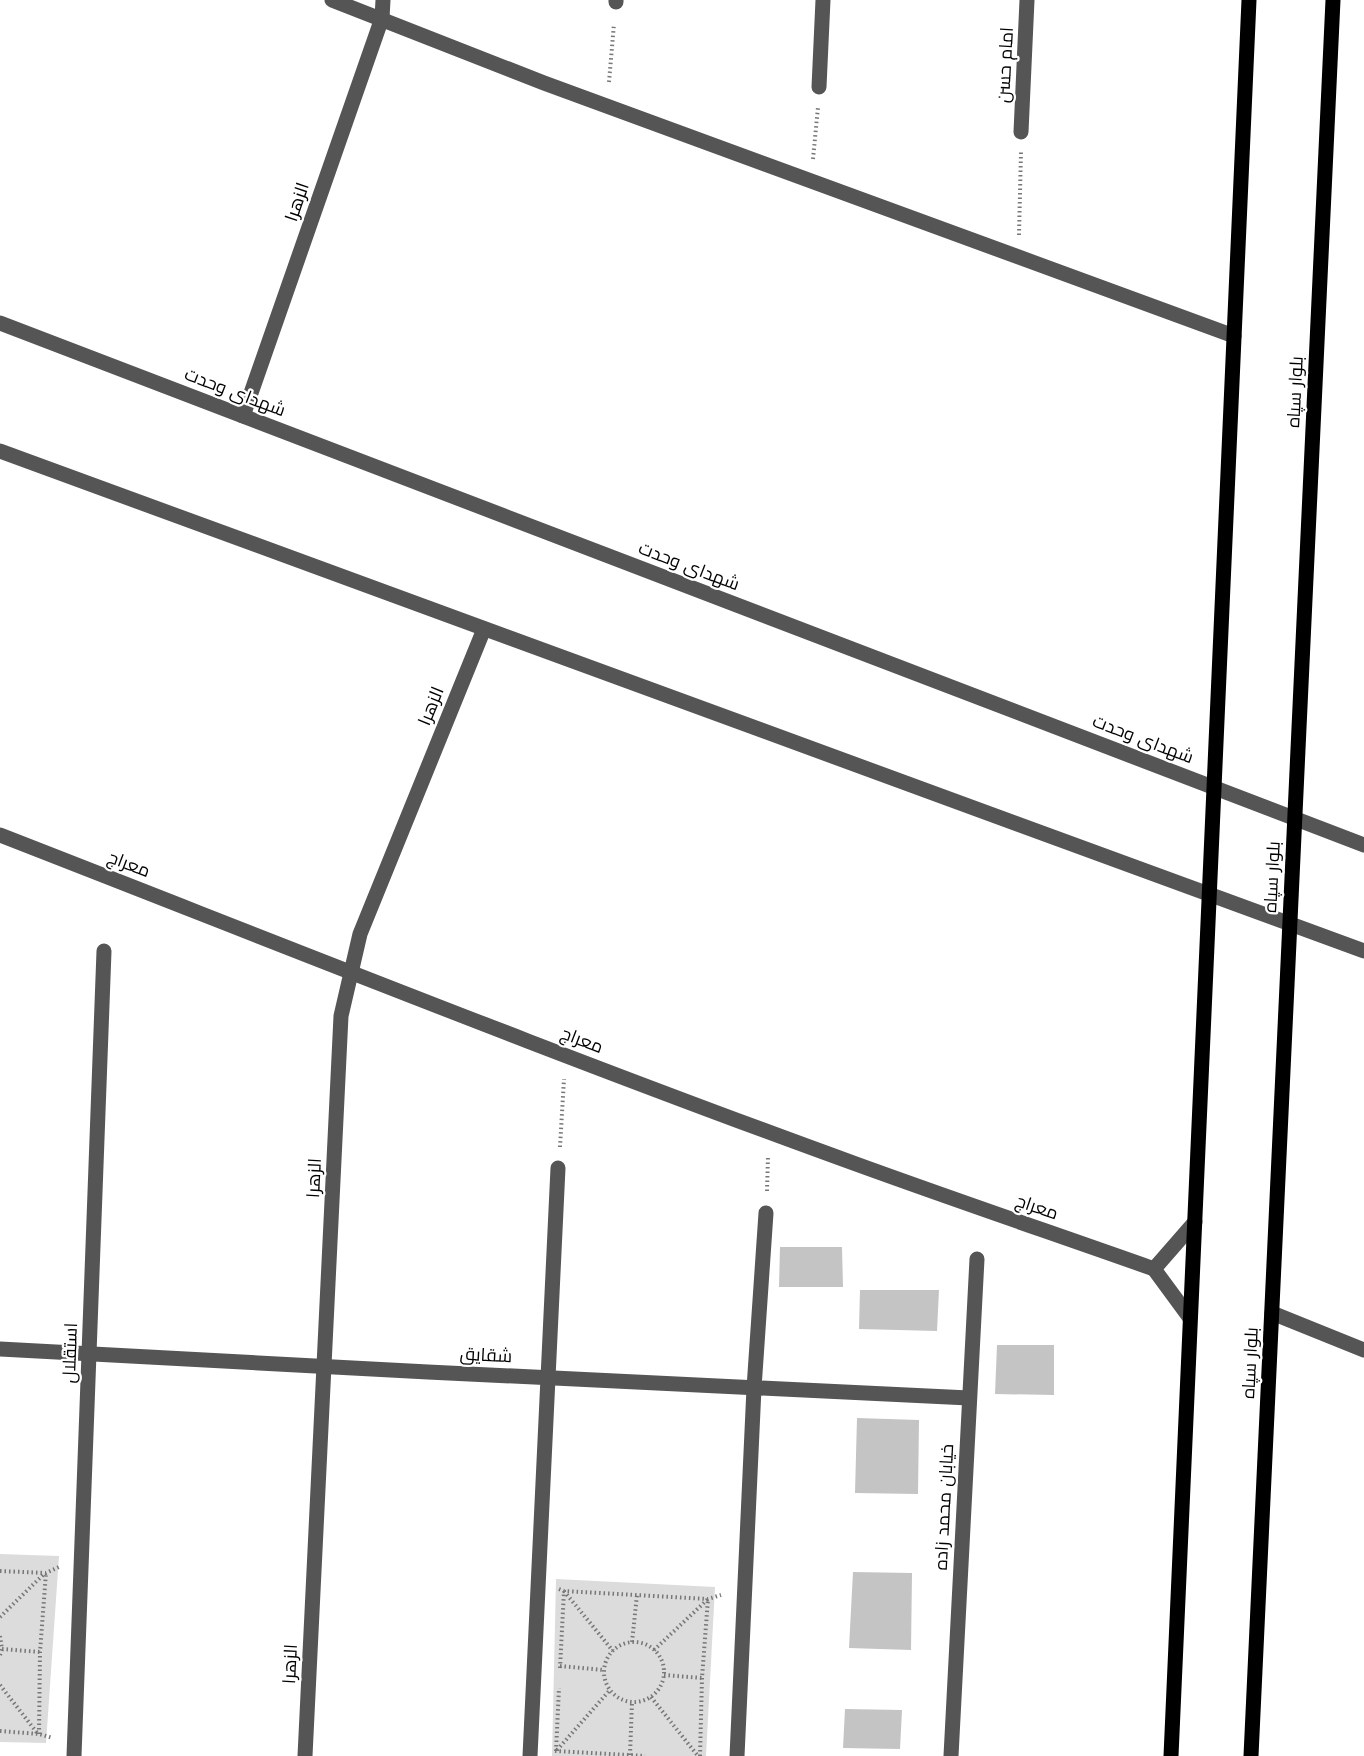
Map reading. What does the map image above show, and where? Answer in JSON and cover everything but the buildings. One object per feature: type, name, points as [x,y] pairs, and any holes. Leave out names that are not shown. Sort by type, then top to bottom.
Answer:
[{"type":"main road","points":[[1171,1756],[1249,0]]},
{"type":"main road","name":"بلوار سپاه","points":[[1251,1756],[1333,0]]},
{"type":"street","points":[[332,0],[544,83],[1234,336]]},
{"type":"street","name":"الزهرا","points":[[243,416],[382,18],[383,0]]},
{"type":"street","points":[[819,87],[823,0]]},
{"type":"street","name":"امام حسن","points":[[1021,132],[1027,0]]},
{"type":"street","name":"شهدای وحدت","points":[[0,322],[1364,845]]},
{"type":"street","points":[[0,451],[1364,951]]},
{"type":"street","name":"الزهرا","points":[[306,1756],[341,1016],[360,934],[484,629]]},
{"type":"street","name":"معراج","points":[[0,835],[565,1055],[856,1164],[1154,1269]]},
{"type":"street","name":"استقلال","points":[[75,1750],[104,951]]},
{"type":"street","points":[[530,1756],[558,1168]]},
{"type":"street","points":[[736,1756],[754,1388],[766,1213]]},
{"type":"street","points":[[1190,1318],[1154,1269],[1195,1222]]},
{"type":"street","name":"خیابان محمد زاده","points":[[951,1756],[977,1259]]},
{"type":"street","points":[[1272,1313],[1364,1350]]},
{"type":"street","name":"شقایق","points":[[0,1349],[969,1398]]},
{"type":"path","points":[[606,105],[616,1]]},
{"type":"path","points":[[812,181],[819,87]]},
{"type":"path","points":[[1018,256],[1021,132]]},
{"type":"path","points":[[558,1168],[565,1055]]},
{"type":"path","points":[[766,1213],[768,1131]]},
{"type":"path","points":[[0,1617],[46,1573],[82,1557]]},
{"type":"path","points":[[0,1570],[46,1573]]},
{"type":"path","points":[[39,1734],[40,1652],[46,1573]]},
{"type":"path","points":[[538,1581],[564,1591],[708,1599],[745,1588]]},
{"type":"path","points":[[564,1591],[613,1651]]},
{"type":"path","points":[[560,1677],[564,1591]]},
{"type":"path","points":[[632,1642],[637,1595]]},
{"type":"path","points":[[654,1650],[708,1599]]},
{"type":"path","points":[[699,1756],[708,1599]]},
{"type":"path","points":[[0,1636],[2,1650],[0,1655]]},
{"type":"path","points":[[632,1642],[644,1644],[654,1650],[662,1661],[664,1675],[660,1687],[651,1697],[632,1702],[620,1699],[610,1690],[605,1681],[604,1670],[613,1651],[632,1642]]},
{"type":"path","points":[[2,1650],[40,1652]]},
{"type":"path","points":[[560,1666],[604,1670]]},
{"type":"path","points":[[664,1675],[702,1678]]},
{"type":"path","points":[[0,1685],[39,1734]]},
{"type":"path","points":[[556,1751],[559,1688]]},
{"type":"path","points":[[556,1751],[610,1690]]},
{"type":"path","points":[[651,1697],[699,1756]]},
{"type":"path","points":[[630,1755],[632,1702]]},
{"type":"path","points":[[0,1731],[39,1734],[75,1750]]},
{"type":"path","points":[[548,1753],[556,1751],[645,1756]]},
{"type":"shaded area","points":[[0,1554],[59,1556],[46,1743],[0,1742]]},
{"type":"shaded area","points":[[556,1579],[715,1587],[706,1756],[552,1756]]}]
